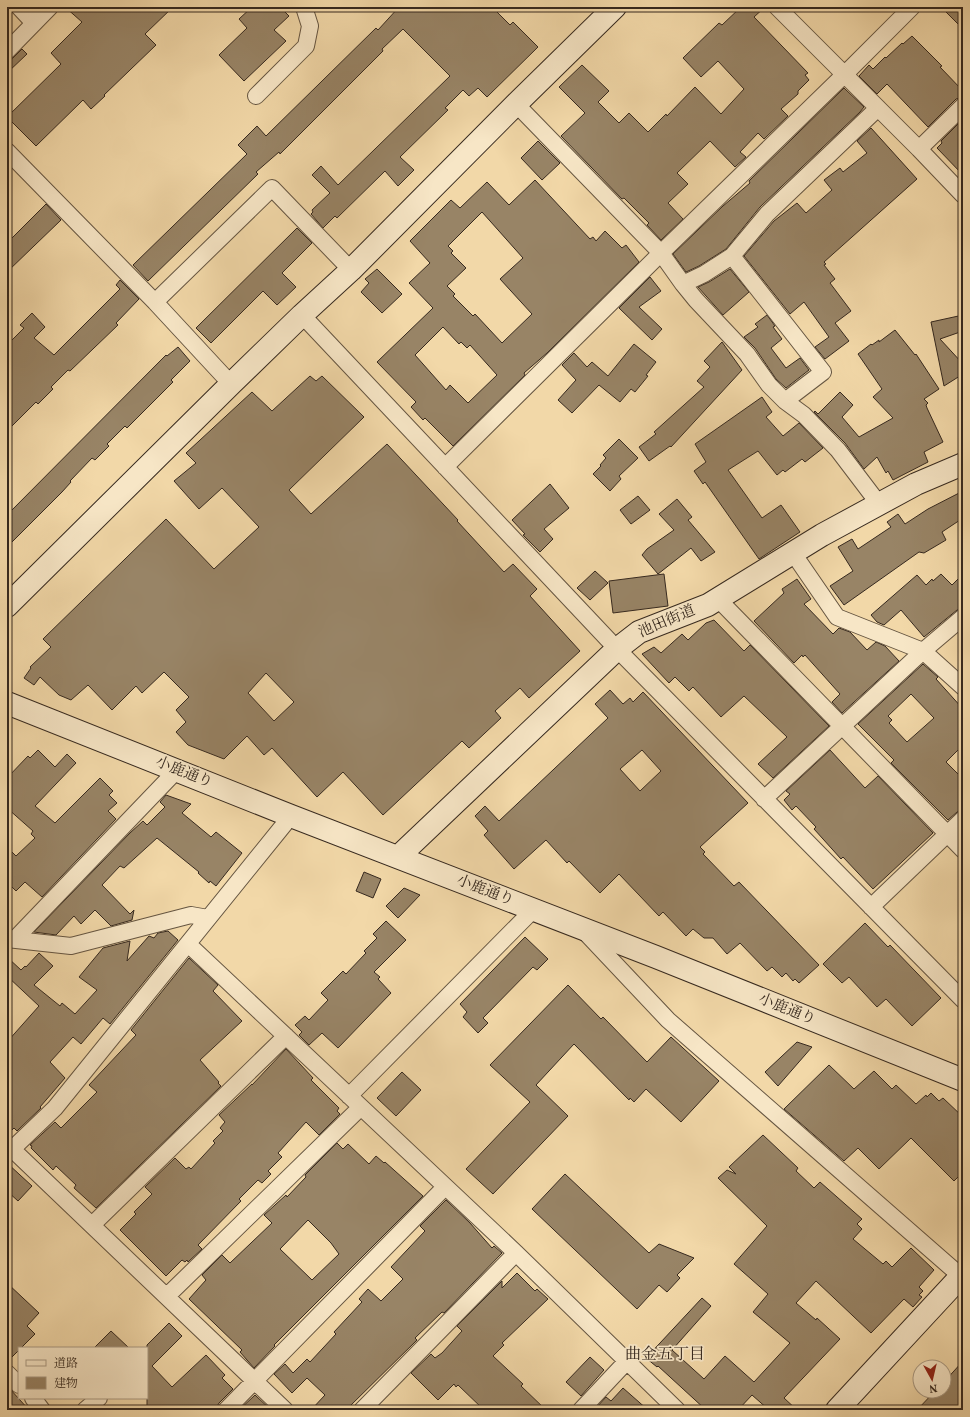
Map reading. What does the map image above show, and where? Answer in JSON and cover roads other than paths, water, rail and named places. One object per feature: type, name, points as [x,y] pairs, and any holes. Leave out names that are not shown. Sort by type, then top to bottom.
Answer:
[{"type":"street","points":[[19,7],[34,23]]},
{"type":"street","points":[[7,51],[50,7]]},
{"type":"street","points":[[256,96],[306,46],[310,26],[304,7]]},
{"type":"street","points":[[7,606],[231,384],[351,270],[615,7]]},
{"type":"street","points":[[777,7],[845,74],[963,195]]},
{"type":"street","points":[[445,467],[661,252],[912,7]]},
{"type":"street","points":[[516,104],[661,252],[683,284],[696,300],[747,354],[769,385],[785,401],[804,415],[838,450],[879,504]]},
{"type":"street","points":[[919,149],[963,106]]},
{"type":"street","points":[[683,284],[704,274],[732,256],[767,214],[878,108]]},
{"type":"street","points":[[7,151],[155,302],[231,384]]},
{"type":"street","points":[[155,302],[272,188],[351,270]]},
{"type":"street","points":[[732,256],[823,372],[785,401]]},
{"type":"street","points":[[302,315],[617,649],[963,1000]]},
{"type":"street","name":"池田街道","points":[[398,858],[617,649],[639,632],[708,605],[822,535],[916,484],[963,464]]},
{"type":"street","points":[[793,552],[837,617],[923,651],[963,687]]},
{"type":"street","points":[[718,599],[963,850]]},
{"type":"street","points":[[764,799],[923,651],[963,616]]},
{"type":"street","name":"小鹿通り","points":[[7,703],[963,1080]]},
{"type":"street","points":[[11,939],[177,770]]},
{"type":"street","points":[[285,1410],[92,1225],[10,1152],[55,1108],[291,816]]},
{"type":"street","points":[[871,907],[963,819]]},
{"type":"street","points":[[167,1296],[355,1101],[533,910]]},
{"type":"street","points":[[11,939],[71,946],[191,915],[208,918]]},
{"type":"street","points":[[583,929],[668,1020],[962,1276],[837,1410]]},
{"type":"street","points":[[188,944],[516,1253],[677,1410]]},
{"type":"street","points":[[92,1225],[286,1036]]},
{"type":"street","points":[[226,1410],[445,1187]]},
{"type":"street","points":[[362,1410],[516,1253]]},
{"type":"street","points":[[581,1410],[627,1360]]},
{"type":"street","points":[[7,1373],[18,1384]]},
{"type":"street","points":[[34,1399],[42,1410]]},
{"type":"street","points":[[85,1410],[98,1399]]},
{"type":"district","name":"曲金五丁目","points":[[665,1355]]}]
